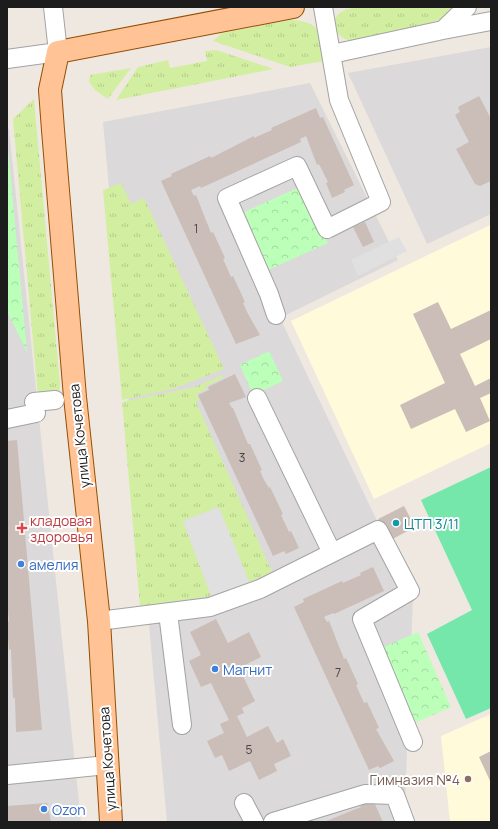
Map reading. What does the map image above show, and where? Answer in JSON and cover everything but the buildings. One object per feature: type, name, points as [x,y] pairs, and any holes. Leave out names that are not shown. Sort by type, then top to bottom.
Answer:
[{"type":"main road","points":[[58,52],[293,7]]},
{"type":"main road","name":"улица Кочетова","points":[[58,52],[50,90],[52,122],[75,397],[99,621],[107,765],[112,822]]},
{"type":"street","points":[[7,59],[58,52],[53,7]]},
{"type":"street","points":[[276,315],[269,294],[227,198],[296,166],[327,229],[381,202],[339,100],[323,7]]},
{"type":"street","points":[[443,30],[467,7]]},
{"type":"street","points":[[332,54],[443,30],[491,22]]},
{"type":"street","points":[[257,398],[332,553]]},
{"type":"street","points":[[7,419],[55,400]]},
{"type":"street","points":[[99,621],[210,607],[260,589],[378,530],[410,591],[362,619],[413,742]]},
{"type":"street","points":[[168,613],[182,725]]},
{"type":"street","points":[[7,775],[107,765]]},
{"type":"street","points":[[273,822],[365,794],[395,796],[405,822]]},
{"type":"street","points":[[244,803],[254,822]]},
{"type":"shaded area","points":[[491,47],[491,214],[427,244],[348,73]]},
{"type":"shaded area","points":[[310,83],[398,260],[280,318],[413,596],[405,802],[414,822],[167,822],[103,122]]},
{"type":"shaded area","points":[[9,129],[81,822],[7,822],[7,130]]},
{"type":"shaded area","points":[[490,225],[491,443],[374,499],[291,321]]},
{"type":"shaded area","points":[[399,237],[407,251],[358,276],[351,260]]},
{"type":"shaded area","points":[[219,507],[249,582],[211,596],[183,521]]},
{"type":"shaded area","name":"Гимназия №4","points":[[491,714],[491,822],[450,822],[441,736]]},
{"type":"green space","points":[[361,7],[457,7],[450,14],[425,25],[351,41],[345,39],[337,32],[334,23],[336,18],[345,10]]},
{"type":"green space","points":[[289,20],[308,23],[318,30],[325,61],[290,67],[213,41],[222,33]]},
{"type":"green space","points":[[216,50],[274,69],[116,100],[138,67],[168,60],[170,68],[207,61],[205,51]]},
{"type":"green space","points":[[131,68],[108,99],[95,90],[89,82],[90,75]]},
{"type":"green space","points":[[34,99],[60,385],[59,392],[38,397],[13,119]]},
{"type":"green space","points":[[8,148],[27,352],[7,311]]},
{"type":"green space","points":[[121,183],[131,204],[144,198],[224,369],[172,389],[122,400],[103,190]]},
{"type":"green space","points":[[302,186],[328,243],[268,270],[242,213]]},
{"type":"green space","points":[[269,351],[283,381],[253,395],[240,365]]},
{"type":"green space","points":[[222,375],[223,378],[206,386],[207,389],[197,393],[199,400],[196,402],[272,572],[249,582],[218,507],[183,521],[211,596],[140,606],[122,402],[195,387]]},
{"type":"green space","points":[[491,467],[491,708],[466,719],[427,634],[472,610],[421,500]]},
{"type":"green space","points":[[418,632],[451,707],[410,725],[377,650]]},
{"type":"place","name":"ЦТП 3/11","points":[[396,523]]},
{"type":"place","name":"кладовая здоровья","points":[[22,528]]},
{"type":"place","name":"амелия","points":[[21,564]]},
{"type":"place","name":"Магнит","points":[[215,669]]},
{"type":"place","name":"Гимназия №4","points":[[468,779]]},
{"type":"place","name":"Ozon","points":[[44,809]]}]
